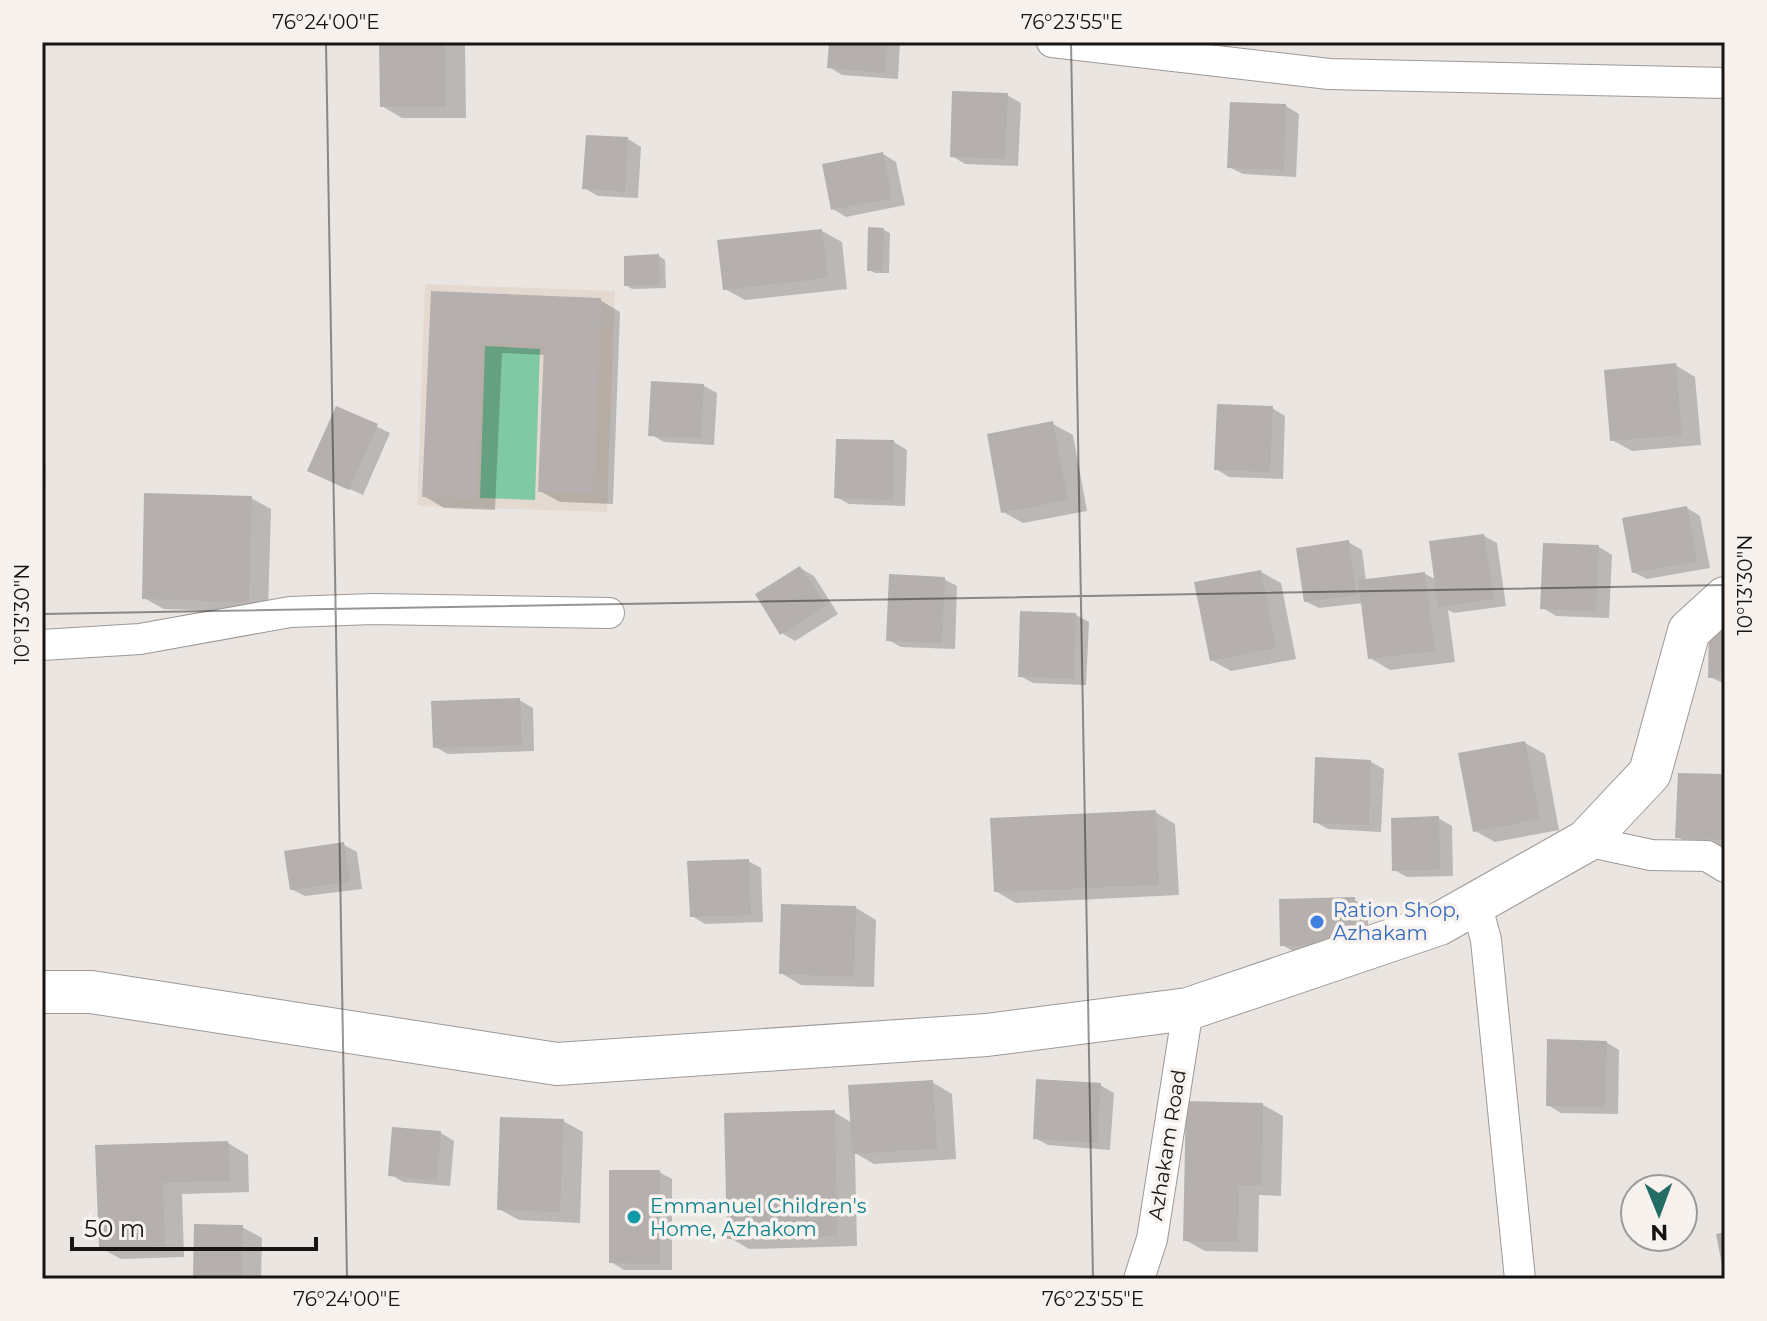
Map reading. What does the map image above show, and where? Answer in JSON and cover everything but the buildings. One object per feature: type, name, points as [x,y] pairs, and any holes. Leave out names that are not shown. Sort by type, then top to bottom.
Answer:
[{"type":"main road","points":[[42,992],[91,992],[557,1064],[987,1035],[1188,1009],[1439,924],[1586,841],[1650,773],[1689,631],[1725,598]]},
{"type":"street","points":[[1052,42],[1329,74],[1725,83]]},
{"type":"street","points":[[42,645],[140,639],[290,612],[373,609],[609,613]]},
{"type":"street","points":[[1586,841],[1651,855],[1707,856],[1725,867]]},
{"type":"street","points":[[1476,903],[1486,940],[1520,1279]]},
{"type":"street","name":"Azhakam Road","points":[[1139,1279],[1152,1239],[1188,1009]]},
{"type":"shaded area","points":[[425,284],[615,291],[607,512],[417,506]]},
{"type":"green space","points":[[485,346],[540,349],[535,500],[480,498]]},
{"type":"place","name":"Ration Shop, Azhakam","points":[[1317,922]]},
{"type":"place","name":"Emmanuel Children's Home, Azhakom","points":[[634,1217]]}]
